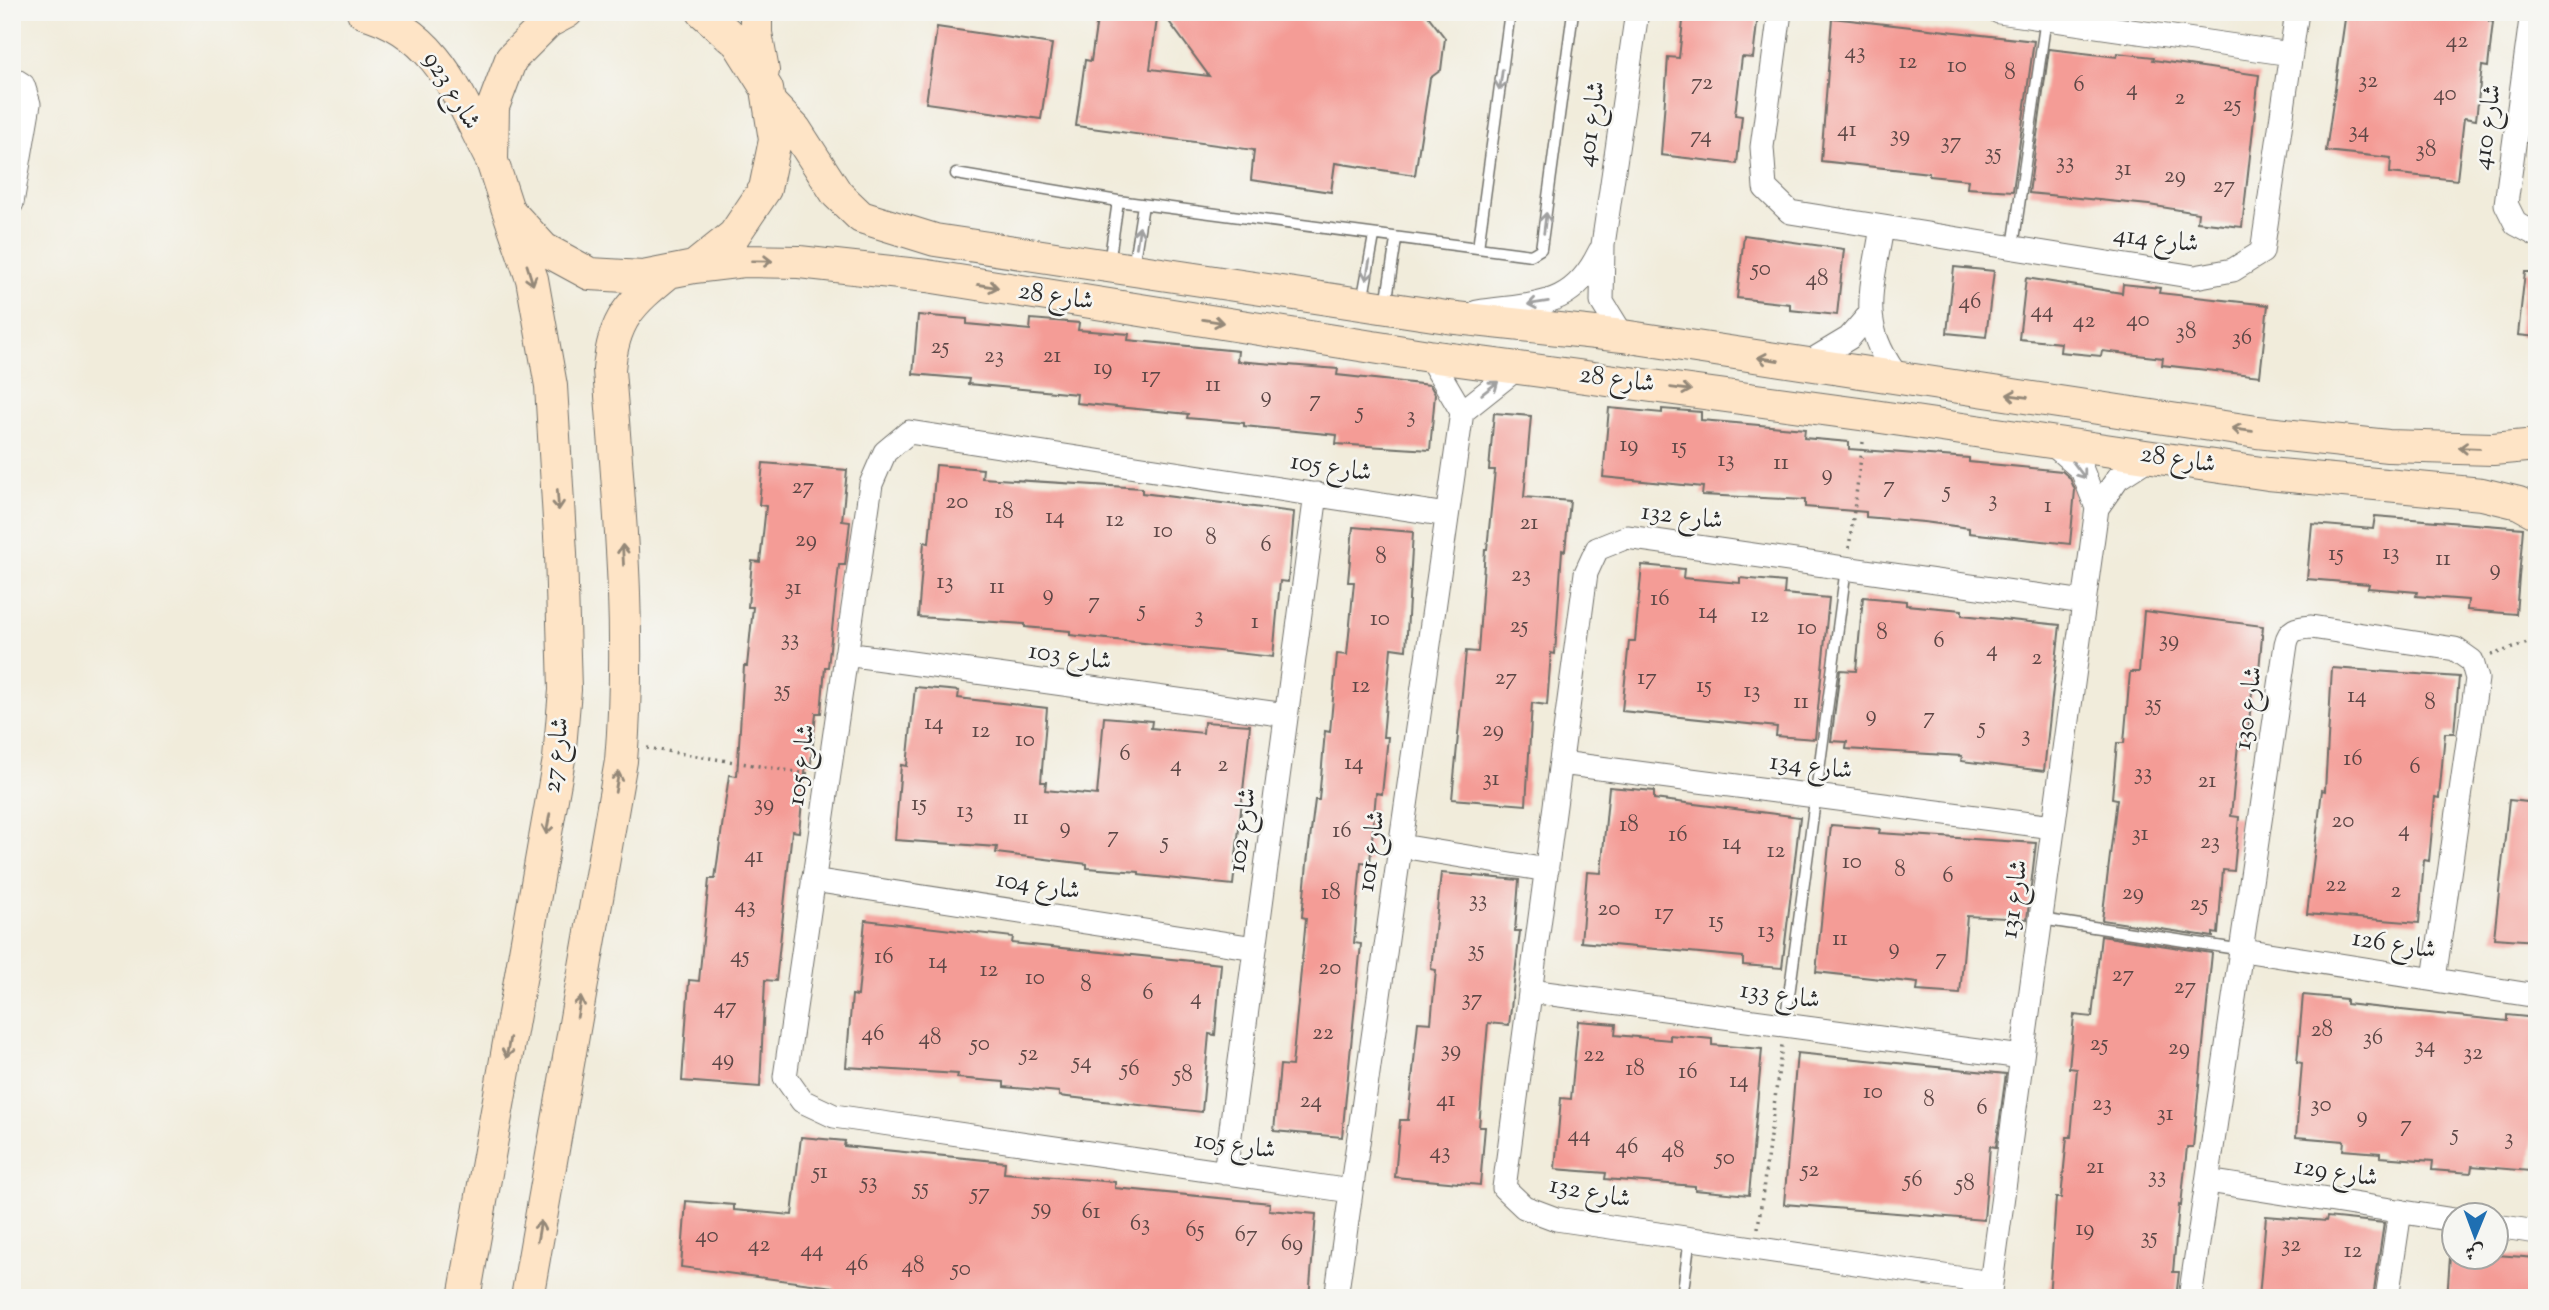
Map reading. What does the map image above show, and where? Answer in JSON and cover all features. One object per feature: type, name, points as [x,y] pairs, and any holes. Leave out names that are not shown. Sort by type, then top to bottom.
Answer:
[{"type":"street","name":"شارع 923","points":[[363,12],[387,18],[413,34],[432,52],[492,161]]},
{"type":"street","points":[[492,161],[493,107],[511,59],[548,22],[568,12]]},
{"type":"street","points":[[703,12],[738,43],[768,95]]},
{"type":"street","points":[[527,1298],[622,744],[627,687],[624,553],[609,370],[611,341],[627,310],[734,234],[765,190],[775,139],[756,33],[756,12]]},
{"type":"street","name":"شارع 401","points":[[1623,336],[1602,302],[1603,245],[1637,12]]},
{"type":"street","name":"شارع 414","points":[[1780,12],[1762,146],[1765,188],[1790,212],[2195,277],[2233,270],[2262,252],[2297,12]]},
{"type":"street","points":[[1999,12],[2046,16],[2291,54]]},
{"type":"street","name":"شارع 410","points":[[2532,12],[2506,204],[2516,224],[2537,235]]},
{"type":"street","points":[[12,78],[23,85],[29,104],[12,203]]},
{"type":"street","name":"شارع 28","points":[[768,95],[795,129],[836,194],[862,217],[935,240],[1447,317],[1623,336],[2257,432],[2388,446],[2493,449],[2537,445]]},
{"type":"street","name":"شارع 27","points":[[464,1298],[559,759],[565,690],[561,539],[547,349],[532,279],[492,161]]},
{"type":"street","name":"شارع 28","points":[[509,210],[544,249],[590,274],[643,277],[744,261],[799,262],[927,276],[1429,356],[1520,366],[2268,474],[2482,494],[2519,503],[2537,513]]},
{"type":"street","points":[[1882,227],[1869,315],[1881,356],[1900,380]]},
{"type":"street","name":"شارع 401","points":[[1447,317],[1555,300],[1574,290],[1589,273],[1603,245]]},
{"type":"street","points":[[1804,365],[1849,338],[1869,315]]},
{"type":"street","points":[[1429,356],[1462,412],[1520,366]]},
{"type":"street","name":"شارع 101","points":[[1336,1298],[1462,412]]},
{"type":"street","name":"شارع 105","points":[[1351,1191],[834,1116],[802,1101],[785,1077],[871,484],[885,452],[909,432],[1447,515]]},
{"type":"street","name":"شارع 131","points":[[1990,1290],[2096,508],[2082,470],[2049,441]]},
{"type":"street","name":"شارع 131","points":[[2096,508],[2118,478],[2152,456]]},
{"type":"street","name":"شارع 102","points":[[1225,1173],[1316,494]]},
{"type":"street","name":"شارع 132","points":[[1990,1290],[1755,1247],[1556,1219],[1524,1207],[1504,1188],[1586,573],[1597,549],[1626,537],[2084,602]]},
{"type":"street","name":"شارع 130","points":[[2190,1298],[2288,635],[2294,630],[2311,627],[2455,649],[2472,661]]},
{"type":"street","name":"شارع 103","points":[[846,654],[1286,715]]},
{"type":"street","points":[[2434,979],[2477,679],[2472,661]]},
{"type":"street","name":"شارع 134","points":[[1561,763],[2053,827]]},
{"type":"street","points":[[1401,846],[1547,870]]},
{"type":"street","name":"شارع 104","points":[[813,880],[1255,948]]},
{"type":"street","name":"شارع 126","points":[[2243,950],[2537,996]]},
{"type":"street","name":"شارع 133","points":[[1530,991],[2022,1057]]},
{"type":"street","name":"شارع 129","points":[[2208,1181],[2440,1218]]},
{"type":"street","points":[[2387,1298],[2400,1211]]},
{"type":"street","points":[[2510,1228],[2537,1232]]},
{"type":"lane","points":[[1478,248],[1510,12]]},
{"type":"lane","points":[[956,174],[1143,205],[1531,256],[1541,249],[1573,12]]},
{"type":"lane","points":[[2012,247],[2046,16]]},
{"type":"lane","points":[[1118,201],[1120,268]]},
{"type":"lane","points":[[1120,268],[1143,205]]},
{"type":"lane","points":[[1374,236],[1374,306]]},
{"type":"lane","points":[[1374,306],[1396,240]]},
{"type":"lane","points":[[1785,1025],[1846,568]]},
{"type":"lane","points":[[2041,919],[2243,950]]},
{"type":"lane","points":[[1682,1298],[1690,1237]]},
{"type":"path","points":[[1846,568],[1867,415]]},
{"type":"path","points":[[2472,661],[2537,640]]},
{"type":"path","points":[[622,744],[828,777]]},
{"type":"path","points":[[1755,1247],[1785,1025]]},
{"type":"building","points":[[1098,12],[1158,12],[1150,69],[1209,76],[1162,12],[1425,12],[1445,38],[1441,70],[1430,78],[1415,175],[1335,163],[1331,192],[1251,180],[1254,150],[1076,126],[1085,60],[1091,61]]},
{"type":"building","points":[[1684,12],[1758,15],[1753,58],[1742,57],[1735,115],[1742,116],[1737,164],[1661,155],[1668,57],[1679,58]]},
{"type":"building","points":[[2346,12],[2490,12],[2489,21],[2493,22],[2488,67],[2482,66],[2476,120],[2464,118],[2457,180],[2390,173],[2391,158],[2326,151]]},
{"type":"building","points":[[1832,18],[2034,41],[2013,191],[1967,188],[1968,180],[1929,176],[1929,173],[1821,161]]},
{"type":"building","points":[[937,27],[1052,44],[1041,119],[926,103]]},
{"type":"building","points":[[2049,49],[2117,57],[2118,53],[2154,57],[2153,60],[2259,75],[2242,227],[2197,222],[2198,213],[2149,205],[2029,193]]},
{"type":"building","points":[[1744,235],[1844,249],[1837,315],[1790,310],[1790,304],[1737,298]]},
{"type":"building","points":[[1954,267],[1994,271],[1986,337],[1947,333]]},
{"type":"building","points":[[2525,272],[2537,272],[2537,337],[2518,335]]},
{"type":"building","points":[[2026,278],[2122,293],[2123,284],[2160,288],[2159,293],[2268,305],[2260,376],[2162,365],[2163,358],[2102,351],[2101,356],[2060,352],[2061,343],[2019,339]]},
{"type":"building","points":[[918,315],[967,319],[967,324],[1030,330],[1031,319],[1079,323],[1078,330],[1129,334],[1128,340],[1238,351],[1237,361],[1338,369],[1337,375],[1430,385],[1435,394],[1430,450],[1336,444],[1337,435],[1187,418],[1188,414],[1076,403],[1077,394],[968,384],[969,379],[913,374]]},
{"type":"building","points":[[1609,408],[1662,413],[1662,409],[1701,412],[1701,420],[1805,429],[1804,438],[1849,442],[1849,449],[1969,458],[1969,462],[2062,471],[2070,478],[2075,490],[2070,544],[1969,533],[1969,528],[1924,522],[1866,517],[1866,512],[1805,507],[1805,500],[1702,495],[1703,487],[1603,477]]},
{"type":"building","points":[[1494,413],[1531,416],[1524,497],[1570,501],[1565,551],[1562,550],[1555,654],[1551,653],[1547,705],[1532,703],[1526,805],[1452,799],[1466,651],[1478,652],[1485,549],[1495,470],[1489,470]]},
{"type":"building","points":[[763,463],[847,470],[842,521],[850,522],[845,565],[839,565],[821,713],[816,713],[811,763],[806,763],[799,832],[792,831],[776,981],[765,980],[760,1087],[682,1081],[689,980],[699,981],[709,879],[715,879],[729,775],[737,776],[744,666],[747,666],[753,607],[748,607],[752,561],[760,562],[766,506],[759,505]]},
{"type":"building","points":[[936,465],[983,469],[982,478],[1142,488],[1142,493],[1294,512],[1288,582],[1280,581],[1273,657],[1070,635],[1070,631],[1025,627],[1025,624],[918,617],[924,542],[929,543]]},
{"type":"building","points":[[2375,516],[2523,528],[2516,614],[2467,610],[2468,600],[2416,596],[2417,592],[2368,588],[2369,584],[2307,579],[2312,524],[2373,529]]},
{"type":"building","points":[[1353,527],[1413,532],[1406,650],[1391,648],[1383,737],[1388,737],[1382,794],[1376,793],[1370,863],[1361,862],[1354,943],[1361,944],[1342,1137],[1274,1131],[1280,1065],[1292,1066],[1306,918],[1302,917],[1307,863],[1315,800],[1319,800],[1325,731],[1330,732],[1337,654],[1347,655],[1354,582],[1348,582]]},
{"type":"building","points":[[1642,565],[1684,569],[1683,578],[1740,583],[1740,578],[1785,582],[1784,594],[1829,598],[1815,739],[1776,736],[1777,727],[1622,711],[1629,641],[1635,641]]},
{"type":"building","points":[[1863,597],[1906,601],[1906,605],[1962,610],[1962,615],[2060,625],[2044,771],[1961,761],[1962,756],[1846,749],[1847,742],[1831,741],[1840,670],[1856,671]]},
{"type":"building","points":[[2144,611],[2263,626],[2258,681],[2253,681],[2247,744],[2238,744],[2231,816],[2239,817],[2234,871],[2223,870],[2218,934],[2213,933],[2213,937],[2102,920],[2117,799],[2112,798],[2117,743],[2124,743],[2130,672],[2139,672]]},
{"type":"building","points":[[2332,668],[2459,677],[2454,733],[2445,733],[2439,798],[2435,797],[2429,861],[2424,860],[2419,923],[2307,914],[2322,790],[2325,791]]},
{"type":"building","points":[[915,687],[959,691],[958,698],[1047,708],[1041,782],[1046,782],[1045,790],[1097,795],[1104,717],[1152,721],[1151,728],[1203,733],[1204,722],[1250,725],[1233,885],[1087,868],[1087,864],[996,853],[997,847],[895,840],[901,765],[907,766]]},
{"type":"building","points":[[1609,787],[1654,791],[1654,799],[1800,817],[1782,968],[1743,965],[1743,957],[1581,942],[1587,872],[1601,873]]},
{"type":"building","points":[[2509,800],[2537,803],[2537,941],[2494,938]]},
{"type":"building","points":[[1831,825],[1880,829],[1879,833],[2036,843],[2027,919],[1967,916],[1960,994],[1917,991],[1918,983],[1816,972]]},
{"type":"building","points":[[1441,873],[1519,880],[1515,931],[1520,931],[1509,1025],[1488,1023],[1479,1127],[1485,1127],[1480,1185],[1395,1177],[1400,1120],[1408,1120],[1418,1022],[1431,1023],[1436,970],[1431,969]]},
{"type":"building","points":[[865,920],[1013,937],[1012,943],[1221,964],[1215,1035],[1209,1034],[1202,1112],[1059,1096],[1059,1092],[1004,1087],[1004,1082],[957,1078],[958,1074],[846,1067],[852,995],[858,996]]},
{"type":"building","points":[[2101,936],[2212,953],[2193,1147],[2187,1147],[2181,1206],[2179,1205],[2173,1272],[2179,1272],[2176,1298],[2049,1298],[2056,1198],[2061,1198],[2067,1137],[2071,1137],[2077,1069],[2069,1068],[2074,1015],[2092,1017]]},
{"type":"building","points":[[2303,995],[2346,999],[2346,1004],[2507,1021],[2507,1015],[2537,1018],[2537,1098],[2530,1171],[2472,1166],[2471,1173],[2432,1170],[2433,1161],[2380,1157],[2380,1153],[2343,1150],[2344,1141],[2296,1137],[2302,1063],[2297,1062]]},
{"type":"building","points":[[1578,1021],[1616,1024],[1615,1035],[1670,1040],[1670,1035],[1712,1039],[1712,1045],[1762,1049],[1749,1195],[1695,1190],[1695,1186],[1605,1179],[1606,1173],[1555,1169],[1561,1098],[1571,1099]]},
{"type":"building","points":[[1797,1053],[2006,1074],[1996,1147],[1990,1146],[1984,1220],[1784,1204]]},
{"type":"building","points":[[801,1137],[845,1141],[844,1146],[1005,1162],[1004,1173],[1115,1182],[1115,1188],[1270,1203],[1269,1210],[1316,1214],[1309,1298],[833,1298],[834,1287],[681,1267],[686,1201],[734,1205],[734,1210],[792,1215]]},
{"type":"building","points":[[2266,1216],[2326,1221],[2327,1217],[2384,1223],[2373,1298],[2259,1298]]},
{"type":"building","points":[[2510,1256],[2537,1258],[2537,1298],[2447,1298],[2449,1272],[2510,1272]]}]
